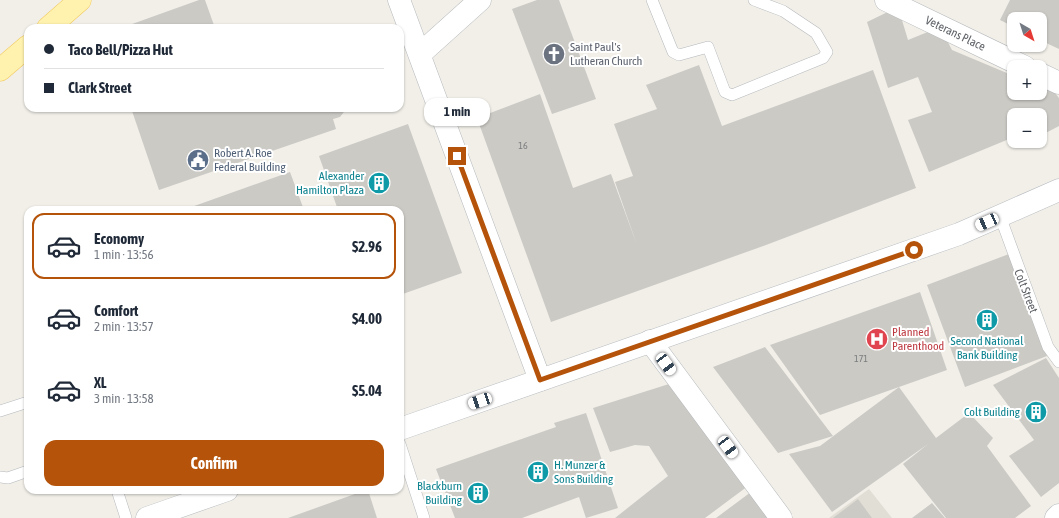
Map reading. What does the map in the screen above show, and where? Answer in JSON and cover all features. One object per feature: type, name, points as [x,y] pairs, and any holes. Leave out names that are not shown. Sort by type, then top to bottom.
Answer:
[{"type":"main road","points":[[52,24],[78,1]]},
{"type":"main road","points":[[0,70],[24,49]]},
{"type":"street","points":[[399,0],[540,380]]},
{"type":"street","points":[[420,54],[480,0]]},
{"type":"street","name":"Veterans Place","points":[[886,0],[1010,60]]},
{"type":"street","points":[[1047,78],[1059,84]]},
{"type":"street","points":[[404,428],[959,234],[1059,190]]},
{"type":"street","points":[[650,341],[781,518]]},
{"type":"street","points":[[147,518],[216,494]]},
{"type":"lane","points":[[652,0],[673,52],[680,55],[708,47],[725,92],[732,95],[826,55],[827,52],[816,33],[783,11],[754,0]]},
{"type":"lane","points":[[783,11],[787,0]]},
{"type":"lane","name":"Colt Street","points":[[1000,216],[1048,347],[1059,362]]},
{"type":"lane","points":[[0,411],[24,403]]},
{"type":"lane","points":[[404,456],[424,518]]},
{"type":"lane","points":[[0,477],[8,478],[24,472]]},
{"type":"lane","points":[[118,494],[126,518]]},
{"type":"shaded area","points":[[869,489],[892,518],[829,518]]},
{"type":"building","points":[[199,0],[205,0],[214,24],[132,24]]},
{"type":"building","name":"Saint Paul's Lutheran Church","points":[[537,0],[559,0],[596,99],[552,114],[512,9]]},
{"type":"building","points":[[1010,0],[1059,0],[1059,49],[1047,43],[1047,12],[1007,12],[1007,24],[1000,20]]},
{"type":"building","points":[[898,7],[908,40],[940,27],[952,50],[1007,73],[1007,100],[1047,100],[1047,90],[1055,93],[1059,98],[1059,126],[1047,132],[1047,108],[1007,108],[1007,140],[929,172],[908,120],[932,112],[918,77],[888,88],[867,22]]},
{"type":"building","points":[[699,65],[722,126],[873,70],[916,188],[766,245],[551,322],[477,118],[540,94],[573,188],[611,174],[637,245],[615,182],[633,176],[614,124],[657,109],[646,85]]},
{"type":"building","name":"Robert A. Roe Federal Building","points":[[132,112],[344,112],[340,117],[333,119],[336,129],[159,190]]},
{"type":"building","name":"Alexander Hamilton Plaza","points":[[408,124],[462,273],[404,294],[404,206],[337,206],[319,156]]},
{"type":"building","points":[[290,172],[303,206],[194,206]]},
{"type":"building","name":"Second National Bank Building","points":[[1009,254],[1047,356],[965,387],[927,285]]},
{"type":"building","points":[[920,292],[947,370],[820,415],[770,345]]},
{"type":"building","points":[[765,347],[833,436],[778,453],[713,367]]},
{"type":"building","name":"Colt Building","points":[[1046,358],[1059,378],[1059,483],[1041,497],[1009,456],[1034,440],[993,385]]},
{"type":"building","points":[[669,384],[748,486],[705,518],[615,518],[668,476],[649,446],[635,445],[610,452],[593,408]]},
{"type":"building","points":[[899,387],[936,438],[969,413],[993,438],[987,446],[1031,506],[1015,518],[946,518],[903,464],[928,444],[832,512],[789,454],[820,446]]},
{"type":"building","points":[[586,413],[618,508],[586,518],[579,497],[522,518],[455,518],[436,469],[556,427],[554,423]]},
{"type":"building","points":[[751,492],[770,518],[716,518]]},
{"type":"building","points":[[355,494],[369,494],[377,518],[288,518]]},
{"type":"building","points":[[858,499],[872,518],[833,518]]},
{"type":"building","points":[[932,503],[945,518],[912,518]]},
{"type":"place","name":"Saint Paul's Lutheran Church","points":[[554,54]]},
{"type":"place","name":"Robert A. Roe Federal Building","points":[[198,160]]},
{"type":"place","name":"Alexander Hamilton Plaza","points":[[379,183]]},
{"type":"place","name":"Second National Bank Building","points":[[987,320]]},
{"type":"place","name":"Planned Parenthood","points":[[877,339]]},
{"type":"place","name":"Colt Building","points":[[1036,412]]},
{"type":"place","name":"H. Munzer & Sons Building","points":[[538,472]]},
{"type":"place","name":"Blackburn Building","points":[[478,493]]},
{"type":"route","points":[[457,156],[540,380],[914,250]]}]
